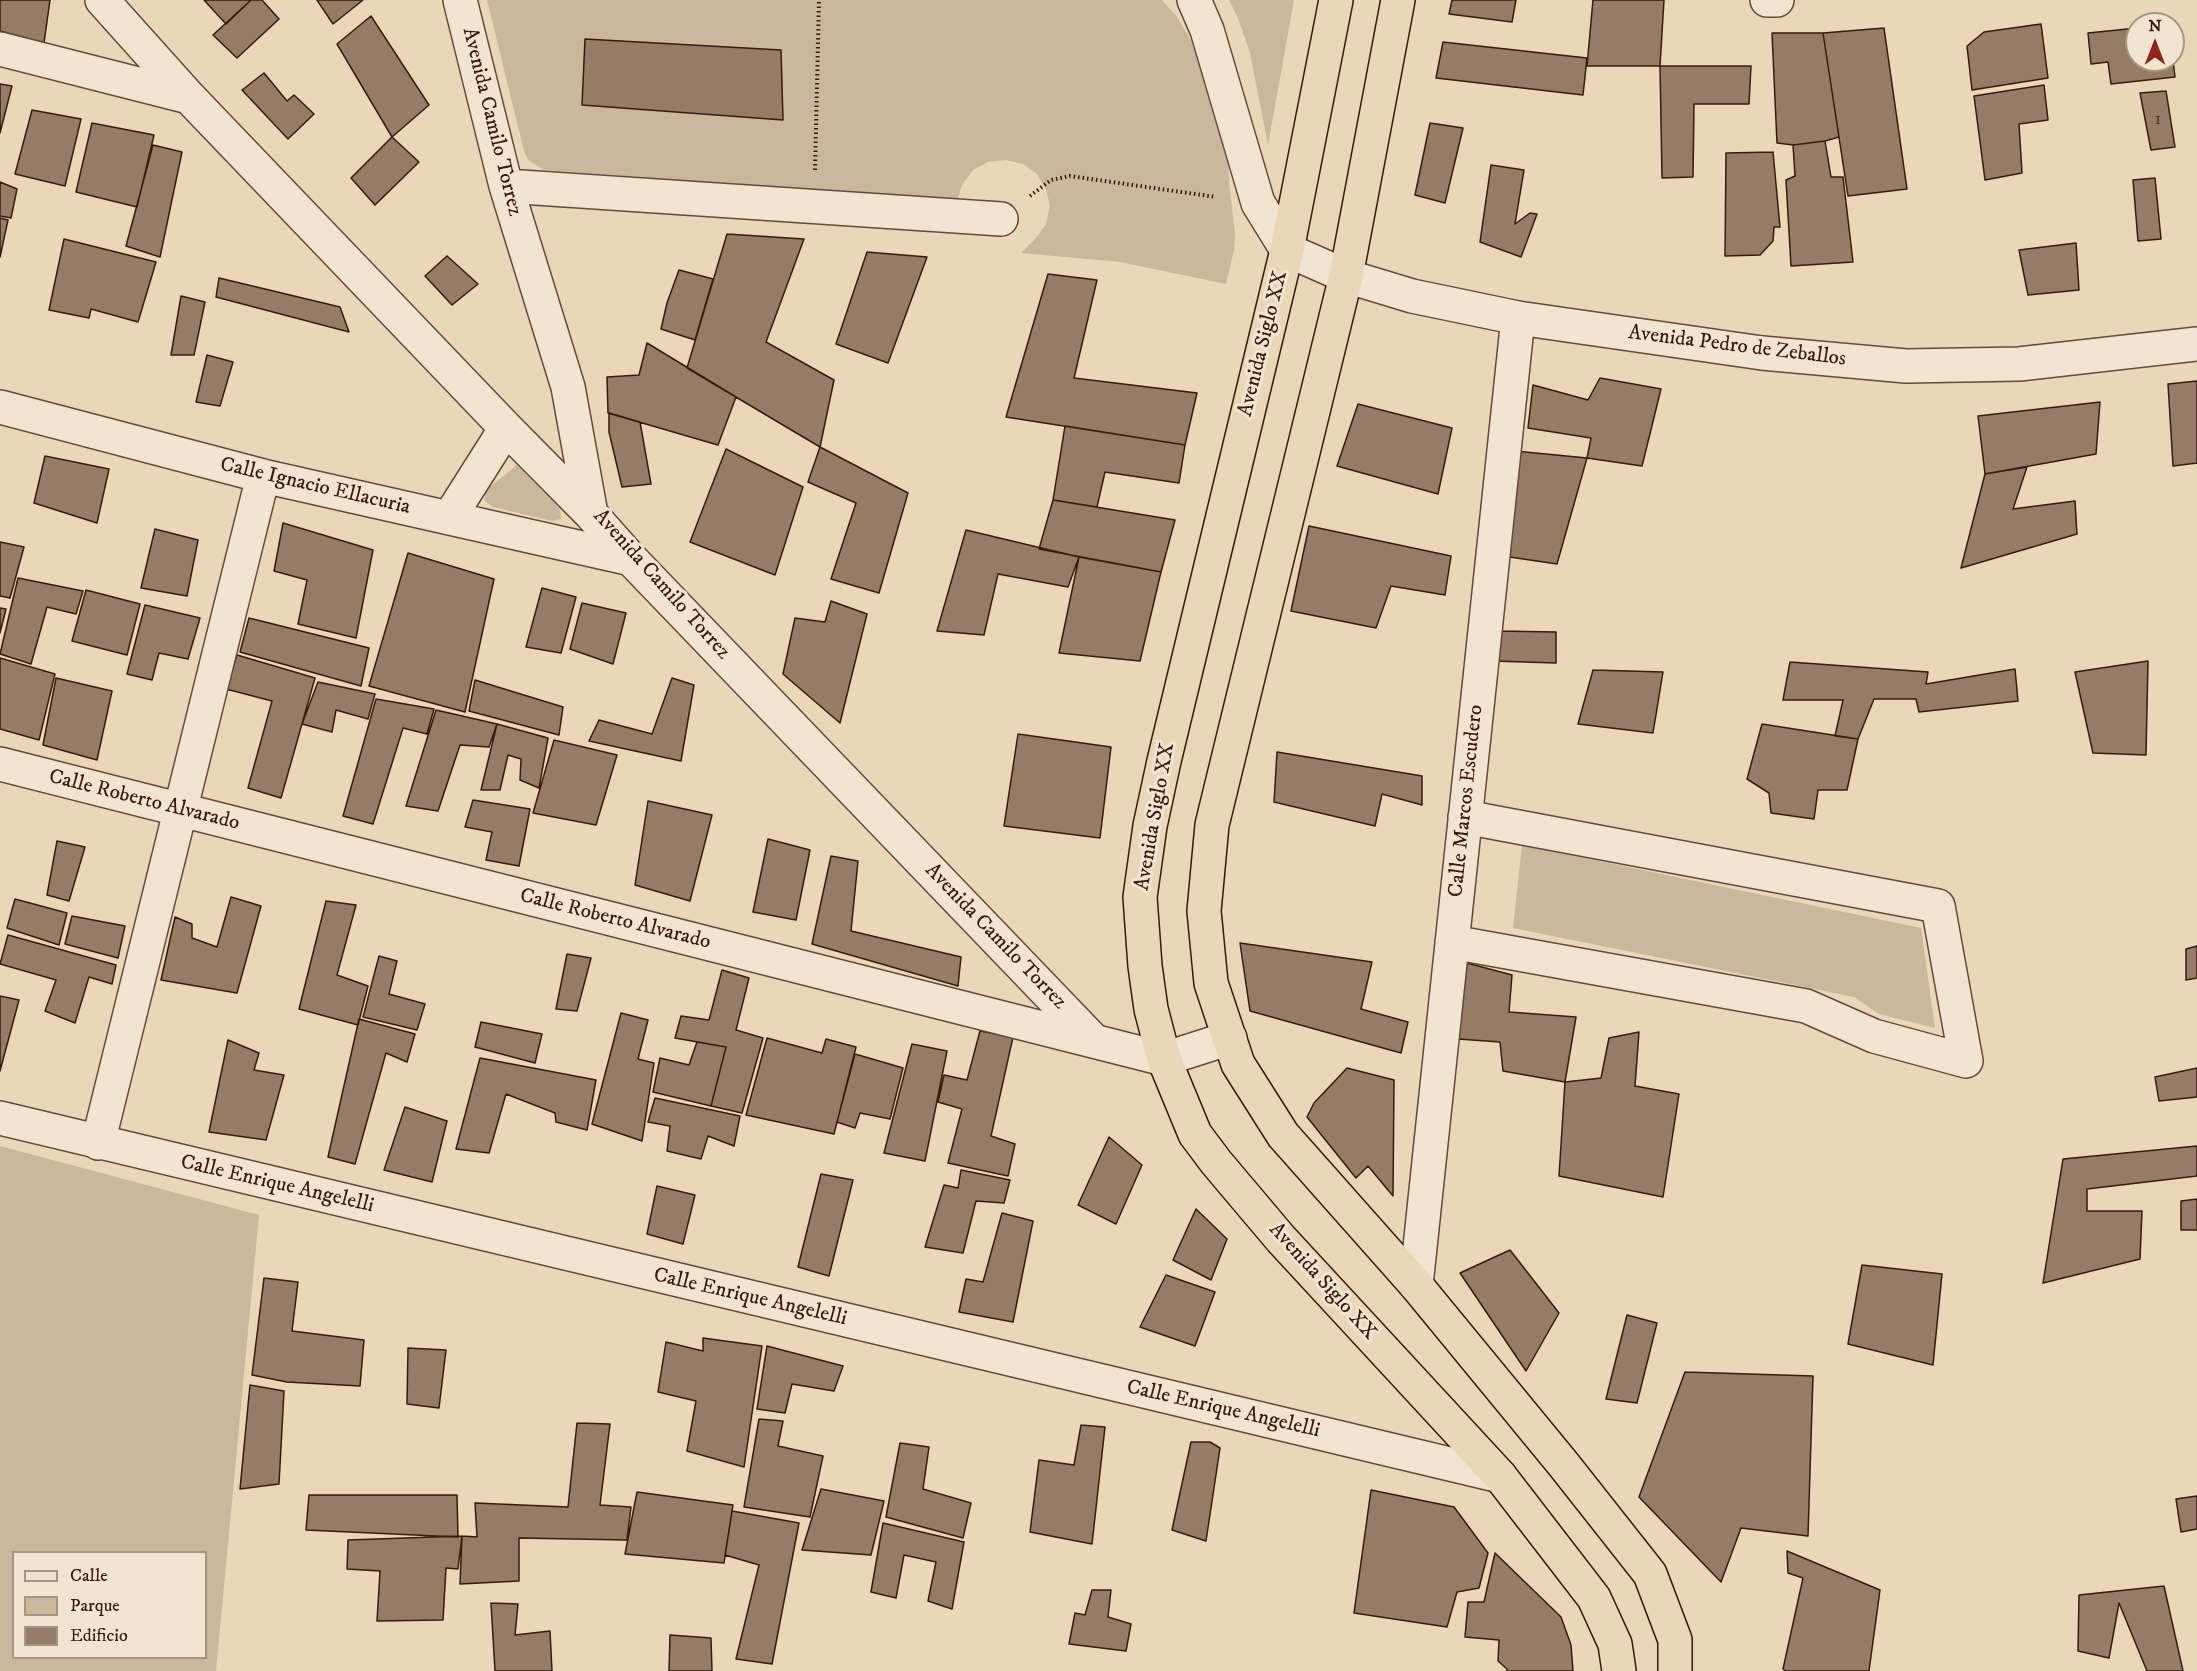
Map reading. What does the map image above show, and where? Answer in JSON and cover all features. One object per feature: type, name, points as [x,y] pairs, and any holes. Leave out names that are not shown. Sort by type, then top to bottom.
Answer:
[{"type":"highway","name":"Avenida Siglo XX","points":[[1336,0],[1287,250],[1150,826],[1140,897],[1151,1009],[1164,1059],[1195,1134],[1281,1239],[1500,1476],[1594,1598],[1615,1644],[1619,1671]]},
{"type":"highway","points":[[1398,0],[1346,276],[1212,825],[1204,911],[1211,983],[1238,1064],[1282,1135],[1416,1285],[1650,1574],[1676,1640],[1676,1671]]},
{"type":"street","points":[[102,0],[189,97],[506,428],[591,513]]},
{"type":"street","name":"Avenida Camilo Torrez","points":[[460,0],[506,186],[568,387],[591,513],[632,559],[1094,1041]]},
{"type":"street","points":[[1194,0],[1207,30],[1258,203],[1287,250]]},
{"type":"street","points":[[1767,0],[1777,0]]},
{"type":"street","points":[[0,50],[189,97]]},
{"type":"street","points":[[506,186],[1001,219]]},
{"type":"street","name":"Avenida Pedro de Zeballos","points":[[1287,250],[1346,276],[1412,296],[1518,318],[1762,353],[1906,366],[2019,364],[2197,344]]},
{"type":"street","name":"Calle Marcos Escudero","points":[[1416,1285],[1518,318]]},
{"type":"street","name":"Calle Ignacio Ellacuria","points":[[0,407],[263,476],[632,559]]},
{"type":"street","points":[[449,518],[506,428]]},
{"type":"street","points":[[98,1143],[263,476]]},
{"type":"street","name":"Calle Roberto Alvarado","points":[[0,764],[1164,1059]]},
{"type":"street","points":[[1452,942],[1806,1006],[1874,1036],[1966,1061],[1938,906],[1465,817]]},
{"type":"street","points":[[1164,1059],[1230,1038]]},
{"type":"street","name":"Calle Enrique Angelelli","points":[[0,1118],[1500,1476]]},
{"type":"path","points":[[814,207],[819,0]]},
{"type":"path","points":[[1001,219],[1051,180],[1070,176],[1258,203]]},
{"type":"green space","points":[[487,0],[1162,0],[1177,17],[1227,100],[1229,182],[1235,234],[1234,250],[1226,284],[1120,262],[1021,253],[1046,224],[1050,206],[1046,189],[1037,174],[1023,164],[1006,160],[988,162],[973,170],[962,185],[957,201],[544,170],[528,160],[524,151]]},
{"type":"green space","points":[[1229,0],[1294,0],[1268,145],[1250,53]]},
{"type":"green space","points":[[517,465],[560,509],[561,519],[552,521],[493,507],[485,501],[485,491]]},
{"type":"green space","points":[[1522,845],[1921,928],[1935,1028],[1879,1014],[1854,997],[1513,928]]},
{"type":"green space","points":[[0,1146],[259,1215],[216,1671],[0,1671]]},
{"type":"building","points":[[0,0],[50,0],[44,43],[0,31]]},
{"type":"building","points":[[204,0],[251,0],[226,24]]},
{"type":"building","points":[[251,0],[262,0],[279,19],[237,58],[213,35]]},
{"type":"building","points":[[317,0],[363,0],[333,24]]},
{"type":"building","points":[[1452,0],[1516,0],[1512,22],[1449,14]]},
{"type":"building","points":[[1593,0],[1664,0],[1660,66],[1587,66]]},
{"type":"building","points":[[371,16],[429,105],[392,137],[337,44]]},
{"type":"building","points":[[2041,24],[2048,78],[1972,90],[1967,46],[1984,32]]},
{"type":"building","points":[[1884,28],[1907,189],[1848,196],[1823,33]]},
{"type":"building","points":[[2125,29],[2125,72],[2174,72],[2175,77],[2111,84],[2108,62],[2091,64],[2088,33]]},
{"type":"building","points":[[1772,33],[1823,33],[1839,137],[1793,145],[1777,143]]},
{"type":"building","points":[[585,39],[781,50],[783,120],[582,105]]},
{"type":"building","points":[[1443,42],[1587,58],[1583,95],[1436,78]]},
{"type":"building","points":[[1660,66],[1751,66],[1749,104],[1694,104],[1693,177],[1662,178]]},
{"type":"building","points":[[264,73],[287,101],[294,95],[314,114],[288,139],[242,90]]},
{"type":"building","points":[[0,84],[12,86],[0,133]]},
{"type":"building","points":[[2044,85],[2048,120],[2019,124],[2022,173],[1985,180],[1974,96]]},
{"type":"building","points":[[2166,91],[2175,147],[2151,150],[2140,93]]},
{"type":"building","points":[[32,110],[81,119],[65,186],[15,174]]},
{"type":"building","points":[[92,123],[154,135],[137,207],[76,192]]},
{"type":"building","points":[[1430,123],[1463,128],[1445,203],[1415,195]]},
{"type":"building","points":[[392,137],[419,162],[375,205],[351,178]]},
{"type":"building","points":[[1825,141],[1831,177],[1843,177],[1853,262],[1791,266],[1786,180],[1795,176],[1793,145]]},
{"type":"building","points":[[153,145],[182,152],[160,257],[126,246]]},
{"type":"building","points":[[1773,152],[1780,227],[1774,227],[1773,241],[1760,255],[1725,256],[1726,153]]},
{"type":"building","points":[[1491,165],[1524,170],[1515,224],[1530,213],[1537,214],[1521,257],[1480,242]]},
{"type":"building","points":[[2155,178],[2161,239],[2138,241],[2133,180]]},
{"type":"building","points":[[0,182],[17,189],[11,218],[0,216]]},
{"type":"building","points":[[0,218],[8,220],[0,257]]},
{"type":"building","points":[[727,234],[804,239],[766,342],[834,380],[820,447],[687,368]]},
{"type":"building","points":[[64,239],[156,262],[138,322],[91,309],[89,318],[49,310]]},
{"type":"building","points":[[2076,243],[2079,290],[2028,295],[2019,250]]},
{"type":"building","points":[[867,252],[927,257],[888,363],[836,344]]},
{"type":"building","points":[[447,256],[478,284],[452,305],[425,276]]},
{"type":"building","points":[[679,270],[713,279],[695,340],[661,329],[667,303]]},
{"type":"building","points":[[1048,274],[1097,280],[1074,378],[1197,393],[1185,445],[1006,417]]},
{"type":"building","points":[[219,278],[340,307],[349,332],[216,297]]},
{"type":"building","points":[[181,296],[205,302],[194,355],[171,355]]},
{"type":"building","points":[[647,343],[736,397],[718,445],[608,413],[607,377],[639,375]]},
{"type":"building","points":[[207,355],[233,362],[220,406],[196,402]]},
{"type":"building","points":[[1600,378],[1661,389],[1642,466],[1587,458],[1591,438],[1528,428],[1533,385],[1588,400]]},
{"type":"building","points":[[2197,381],[2197,463],[2173,466],[2168,384]]},
{"type":"building","points":[[2100,402],[2096,454],[1985,474],[1978,416]]},
{"type":"building","points":[[1358,404],[1452,428],[1438,494],[1337,466]]},
{"type":"building","points":[[609,413],[640,422],[651,484],[622,487],[609,432]]},
{"type":"building","points":[[1065,426],[1185,445],[1179,483],[1105,472],[1097,507],[1053,500]]},
{"type":"building","points":[[820,447],[908,493],[879,593],[831,579],[856,503],[808,482]]},
{"type":"building","points":[[726,449],[803,487],[775,575],[690,542]]},
{"type":"building","points":[[1515,451],[1587,458],[1557,564],[1503,556]]},
{"type":"building","points":[[45,456],[109,469],[97,523],[34,503]]},
{"type":"building","points":[[2027,467],[2013,509],[2075,501],[2077,534],[1961,568],[1985,474]]},
{"type":"building","points":[[1053,500],[1175,520],[1161,572],[1039,549]]},
{"type":"building","points":[[283,523],[373,550],[356,638],[298,624],[307,580],[274,571]]},
{"type":"building","points":[[1309,526],[1451,556],[1445,595],[1391,586],[1376,628],[1291,611]]},
{"type":"building","points":[[155,529],[198,540],[187,596],[141,588]]},
{"type":"building","points":[[966,530],[1079,557],[1068,587],[998,574],[984,635],[937,631]]},
{"type":"building","points":[[0,542],[24,547],[10,598],[0,596]]},
{"type":"building","points":[[408,553],[494,579],[465,712],[369,686]]},
{"type":"building","points":[[1079,557],[1161,572],[1140,661],[1059,653]]},
{"type":"building","points":[[18,578],[83,591],[76,614],[47,607],[31,664],[0,654]]},
{"type":"building","points":[[542,588],[576,597],[561,653],[526,647]]},
{"type":"building","points":[[86,590],[140,604],[127,655],[72,641]]},
{"type":"building","points":[[831,601],[867,614],[840,723],[783,674],[795,618],[825,622]]},
{"type":"building","points":[[582,603],[626,613],[613,664],[570,649]]},
{"type":"building","points":[[145,605],[200,618],[188,659],[159,653],[152,680],[127,674]]},
{"type":"building","points":[[0,608],[6,609],[0,633]]},
{"type":"building","points":[[249,618],[369,648],[361,686],[240,652]]},
{"type":"building","points":[[1497,631],[1556,632],[1556,663],[1493,661]]},
{"type":"building","points":[[237,655],[315,678],[281,798],[248,788],[272,701],[226,689]]},
{"type":"building","points":[[0,658],[55,674],[39,740],[0,729]]},
{"type":"building","points":[[2148,661],[2146,755],[2093,753],[2075,672]]},
{"type":"building","points":[[1790,662],[1928,672],[1926,684],[2015,669],[2018,701],[1919,712],[1916,699],[1874,699],[1858,739],[1835,736],[1843,700],[1783,700]]},
{"type":"building","points":[[1593,670],[1663,672],[1653,733],[1578,724]]},
{"type":"building","points":[[56,678],[112,691],[97,760],[43,745]]},
{"type":"building","points":[[672,678],[694,685],[681,761],[589,741],[599,720],[652,734]]},
{"type":"building","points":[[475,680],[563,707],[559,735],[469,711]]},
{"type":"building","points":[[318,682],[375,694],[368,719],[336,710],[332,732],[302,724]]},
{"type":"building","points":[[376,699],[434,709],[427,734],[403,728],[373,824],[343,816]]},
{"type":"building","points":[[436,710],[497,724],[489,747],[460,745],[438,811],[406,806]]},
{"type":"building","points":[[497,724],[548,738],[539,788],[520,780],[521,759],[508,755],[500,790],[481,790]]},
{"type":"building","points":[[1762,724],[1858,739],[1847,790],[1818,790],[1814,819],[1771,813],[1769,793],[1747,779]]},
{"type":"building","points":[[1018,734],[1111,747],[1100,838],[1004,826]]},
{"type":"building","points":[[554,740],[617,755],[596,825],[533,813]]},
{"type":"building","points":[[1277,752],[1422,776],[1422,805],[1382,794],[1375,826],[1274,802]]},
{"type":"building","points":[[473,800],[530,809],[519,866],[486,860],[492,832],[465,827]]},
{"type":"building","points":[[648,801],[712,815],[690,901],[635,885]]},
{"type":"building","points":[[768,839],[810,850],[796,920],[753,912]]},
{"type":"building","points":[[57,841],[85,847],[69,901],[47,895]]},
{"type":"building","points":[[831,856],[858,861],[851,931],[961,957],[958,986],[812,944]]},
{"type":"building","points":[[231,897],[261,906],[237,993],[161,980],[175,917],[192,924],[192,938],[217,947]]},
{"type":"building","points":[[15,899],[67,913],[59,945],[7,928]]},
{"type":"building","points":[[326,901],[356,905],[337,975],[368,986],[358,1025],[299,1009]]},
{"type":"building","points":[[72,916],[125,926],[118,958],[65,944]]},
{"type":"building","points":[[8,935],[116,965],[112,984],[89,977],[75,1023],[45,1011],[56,980],[0,964]]},
{"type":"building","points":[[1240,943],[1372,962],[1361,1009],[1408,1022],[1401,1053],[1250,1011]]},
{"type":"building","points":[[2197,946],[2197,978],[2186,980],[2186,949]]},
{"type":"building","points":[[567,954],[591,958],[577,1011],[556,1009]]},
{"type":"building","points":[[379,956],[397,961],[389,994],[425,1004],[417,1030],[363,1017]]},
{"type":"building","points":[[1467,963],[1512,975],[1509,1012],[1576,1017],[1565,1082],[1503,1071],[1500,1042],[1458,1039]]},
{"type":"building","points":[[722,970],[749,978],[736,1030],[763,1038],[742,1113],[711,1106],[726,1047],[675,1038],[681,1016],[709,1020]]},
{"type":"building","points":[[0,996],[19,1000],[0,1071]]},
{"type":"building","points":[[621,1013],[648,1020],[638,1059],[654,1063],[642,1141],[592,1124]]},
{"type":"building","points":[[359,1019],[415,1034],[407,1062],[386,1053],[355,1164],[328,1157]]},
{"type":"building","points":[[481,1022],[542,1034],[535,1063],[475,1047]]},
{"type":"building","points":[[980,1031],[1013,1037],[991,1136],[1015,1144],[1008,1176],[948,1163],[962,1109],[938,1102],[944,1075],[967,1080]]},
{"type":"building","points":[[1639,1032],[1635,1086],[1679,1094],[1663,1197],[1559,1176],[1565,1082],[1601,1078],[1609,1038]]},
{"type":"building","points":[[767,1038],[822,1053],[826,1039],[856,1047],[834,1134],[746,1115]]},
{"type":"building","points":[[228,1040],[259,1053],[254,1070],[284,1075],[266,1140],[209,1132]]},
{"type":"building","points":[[697,1042],[726,1047],[711,1106],[653,1092],[660,1058],[689,1065]]},
{"type":"building","points":[[912,1044],[947,1051],[925,1161],[884,1153]]},
{"type":"building","points":[[855,1054],[903,1068],[890,1119],[860,1113],[855,1128],[837,1122]]},
{"type":"building","points":[[480,1058],[596,1080],[587,1130],[556,1122],[555,1113],[506,1094],[489,1153],[456,1149]]},
{"type":"building","points":[[1347,1068],[1394,1080],[1393,1196],[1368,1166],[1356,1178],[1307,1117],[1314,1103]]},
{"type":"building","points":[[2197,1068],[2197,1097],[2159,1101],[2155,1077]]},
{"type":"building","points":[[655,1098],[740,1116],[734,1146],[708,1136],[701,1159],[667,1151],[670,1126],[648,1122]]},
{"type":"building","points":[[405,1107],[447,1121],[432,1182],[384,1170]]},
{"type":"building","points":[[1109,1137],[1142,1165],[1116,1224],[1078,1205]]},
{"type":"building","points":[[2197,1146],[2197,1176],[2087,1189],[2087,1211],[2142,1211],[2140,1259],[2043,1283],[2063,1159]]},
{"type":"building","points":[[961,1170],[1010,1180],[1004,1203],[976,1201],[963,1253],[925,1247],[944,1185],[958,1188]]},
{"type":"building","points":[[821,1174],[853,1180],[829,1276],[798,1267]]},
{"type":"building","points":[[657,1186],[695,1195],[683,1244],[647,1234]]},
{"type":"building","points":[[2197,1199],[2197,1230],[2181,1230],[2181,1201]]},
{"type":"building","points":[[1196,1209],[1227,1239],[1211,1280],[1173,1260]]},
{"type":"building","points":[[1002,1213],[1033,1221],[1013,1322],[959,1312],[966,1279],[983,1282]]},
{"type":"building","points":[[1510,1250],[1559,1313],[1526,1371],[1460,1273]]},
{"type":"building","points":[[1862,1265],[1942,1274],[1933,1365],[1848,1344]]},
{"type":"building","points":[[1166,1275],[1215,1292],[1195,1346],[1140,1327]]},
{"type":"building","points":[[264,1278],[298,1282],[292,1331],[364,1340],[360,1386],[287,1382],[252,1375]]},
{"type":"building","points":[[1627,1315],[1657,1323],[1637,1403],[1606,1399]]},
{"type":"building","points":[[703,1338],[762,1346],[744,1467],[687,1451],[696,1401],[658,1392],[666,1342],[703,1351]]},
{"type":"building","points":[[767,1346],[843,1366],[834,1391],[792,1384],[785,1413],[757,1409]]},
{"type":"building","points":[[408,1348],[446,1350],[439,1408],[407,1404]]},
{"type":"building","points":[[1685,1372],[1813,1376],[1808,1536],[1741,1528],[1721,1582],[1639,1497]]},
{"type":"building","points":[[250,1385],[284,1391],[279,1484],[240,1489]]},
{"type":"building","points":[[759,1419],[783,1421],[778,1446],[823,1456],[810,1517],[744,1507]]},
{"type":"building","points":[[577,1423],[610,1424],[600,1505],[631,1507],[627,1540],[519,1538],[519,1581],[460,1584],[462,1536],[477,1537],[475,1503],[568,1507]]},
{"type":"building","points":[[1081,1425],[1105,1427],[1092,1544],[1030,1532],[1039,1460],[1074,1465]]},
{"type":"building","points":[[1191,1442],[1210,1442],[1220,1448],[1206,1541],[1172,1530]]},
{"type":"building","points":[[900,1443],[929,1447],[923,1489],[971,1503],[963,1538],[886,1517]]},
{"type":"building","points":[[821,1489],[884,1501],[871,1555],[802,1550]]},
{"type":"building","points":[[1371,1490],[1454,1507],[1488,1553],[1479,1588],[1457,1592],[1447,1627],[1354,1613]]},
{"type":"building","points":[[637,1492],[733,1505],[724,1563],[625,1554]]},
{"type":"building","points":[[309,1495],[457,1495],[458,1537],[306,1530]]},
{"type":"building","points":[[2197,1496],[2197,1529],[2181,1532],[2176,1499]]},
{"type":"building","points":[[732,1511],[799,1523],[772,1664],[736,1659],[759,1565],[725,1555]]},
{"type":"building","points":[[883,1523],[964,1542],[952,1609],[928,1601],[936,1562],[904,1555],[896,1598],[871,1592]]},
{"type":"building","points":[[462,1536],[458,1569],[446,1568],[443,1620],[377,1621],[380,1571],[347,1569],[348,1540]]},
{"type":"building","points":[[1787,1551],[1880,1590],[1869,1671],[1786,1671],[1783,1669],[1803,1578],[1788,1573]]},
{"type":"building","points":[[1495,1553],[1561,1617],[1571,1645],[1573,1671],[1507,1671],[1498,1661],[1499,1640],[1465,1637],[1468,1602],[1484,1602]]},
{"type":"building","points":[[2164,1586],[2183,1671],[2147,1671],[2119,1603],[2109,1658],[2078,1651],[2079,1595]]},
{"type":"building","points":[[1092,1590],[1111,1590],[1108,1617],[1131,1624],[1126,1651],[1069,1644],[1075,1613],[1085,1615]]},
{"type":"building","points":[[491,1603],[518,1604],[515,1635],[550,1631],[552,1671],[495,1671]]},
{"type":"building","points":[[670,1635],[711,1638],[712,1671],[669,1671]]}]
